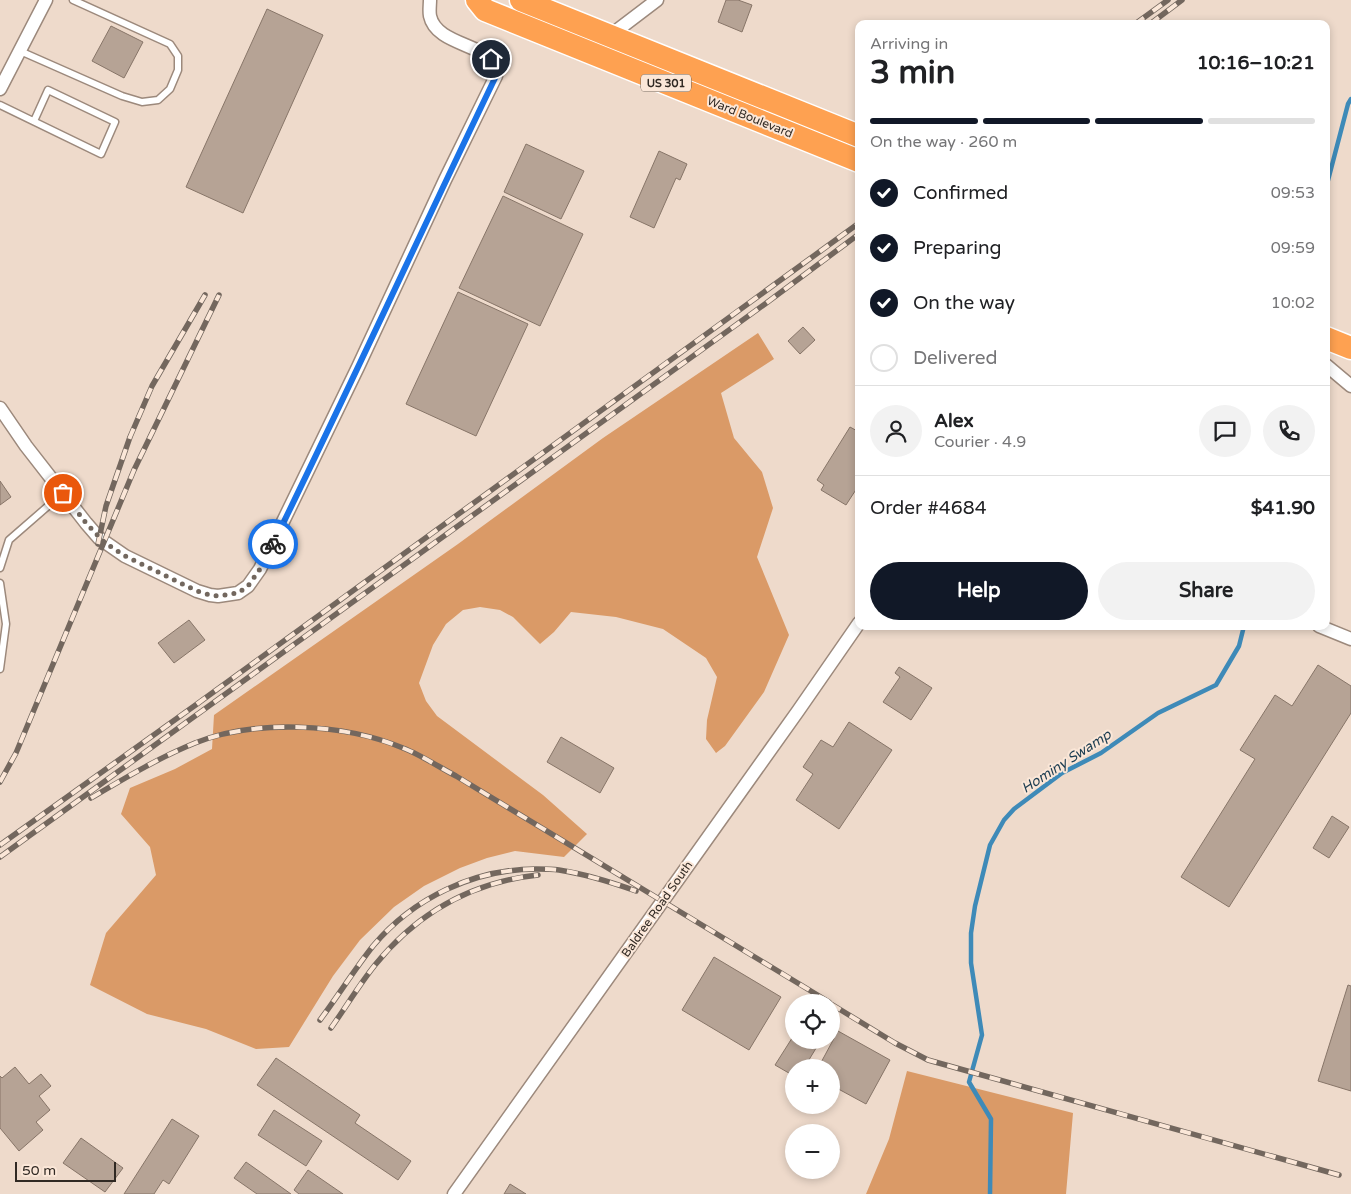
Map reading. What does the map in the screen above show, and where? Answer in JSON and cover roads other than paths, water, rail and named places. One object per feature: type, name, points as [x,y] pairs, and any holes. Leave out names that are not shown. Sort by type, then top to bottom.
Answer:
[{"type":"highway","name":"Ward Boulevard","points":[[477,0],[485,10],[855,159]]},
{"type":"highway","name":"Ward Boulevard","points":[[521,0],[855,134]]},
{"type":"highway","points":[[1330,340],[1351,348]]},
{"type":"street","points":[[0,89],[46,0]]},
{"type":"street","points":[[0,408],[86,523],[104,542],[125,556],[197,591],[218,596],[238,593],[248,586],[260,569],[496,76],[497,70],[491,59],[444,36],[430,16],[430,0]]},
{"type":"street","points":[[589,52],[657,0]]},
{"type":"street","points":[[1330,368],[1351,386]]},
{"type":"street","name":"Baldree Road South","points":[[454,1194],[798,711],[855,628]]},
{"type":"street","points":[[1329,630],[1351,639]]},
{"type":"lane","points":[[20,51],[122,96],[142,102],[158,100],[170,89],[178,70],[178,56],[170,44],[73,0]]},
{"type":"lane","points":[[0,105],[101,154],[115,122],[48,90],[34,121]]},
{"type":"lane","points":[[0,568],[9,540],[63,493]]},
{"type":"lane","points":[[0,584],[6,624],[0,669]]},
{"type":"waterway","name":"Hominy Swamp","points":[[1330,173],[1348,104],[1351,99]]},
{"type":"waterway","name":"Hominy Swamp","points":[[990,1194],[991,1119],[969,1082],[982,1035],[971,963],[971,933],[975,906],[990,845],[1004,820],[1014,809],[1062,773],[1101,753],[1158,713],[1216,685],[1239,646],[1243,630]]},
{"type":"railway","points":[[1140,20],[1168,0]]},
{"type":"railway","points":[[1155,20],[1182,0]]},
{"type":"railway","points":[[0,845],[855,226]]},
{"type":"railway","points":[[0,857],[855,237]]},
{"type":"railway","points":[[98,544],[106,506],[130,437],[152,386],[205,295]]},
{"type":"railway","points":[[0,782],[16,753],[134,470],[219,295]]},
{"type":"railway","points":[[91,798],[168,755],[219,735],[271,727],[327,729],[354,733],[410,751],[456,776],[816,994]]},
{"type":"railway","points":[[320,1020],[366,955],[389,929],[426,901],[468,881],[490,874],[513,870],[551,869],[608,881],[636,891]]},
{"type":"railway","points":[[331,1028],[363,980],[391,946],[409,930],[448,903],[468,893],[514,879],[538,875]]},
{"type":"railway","points":[[840,1009],[895,1043],[928,1060],[1339,1175]]}]
